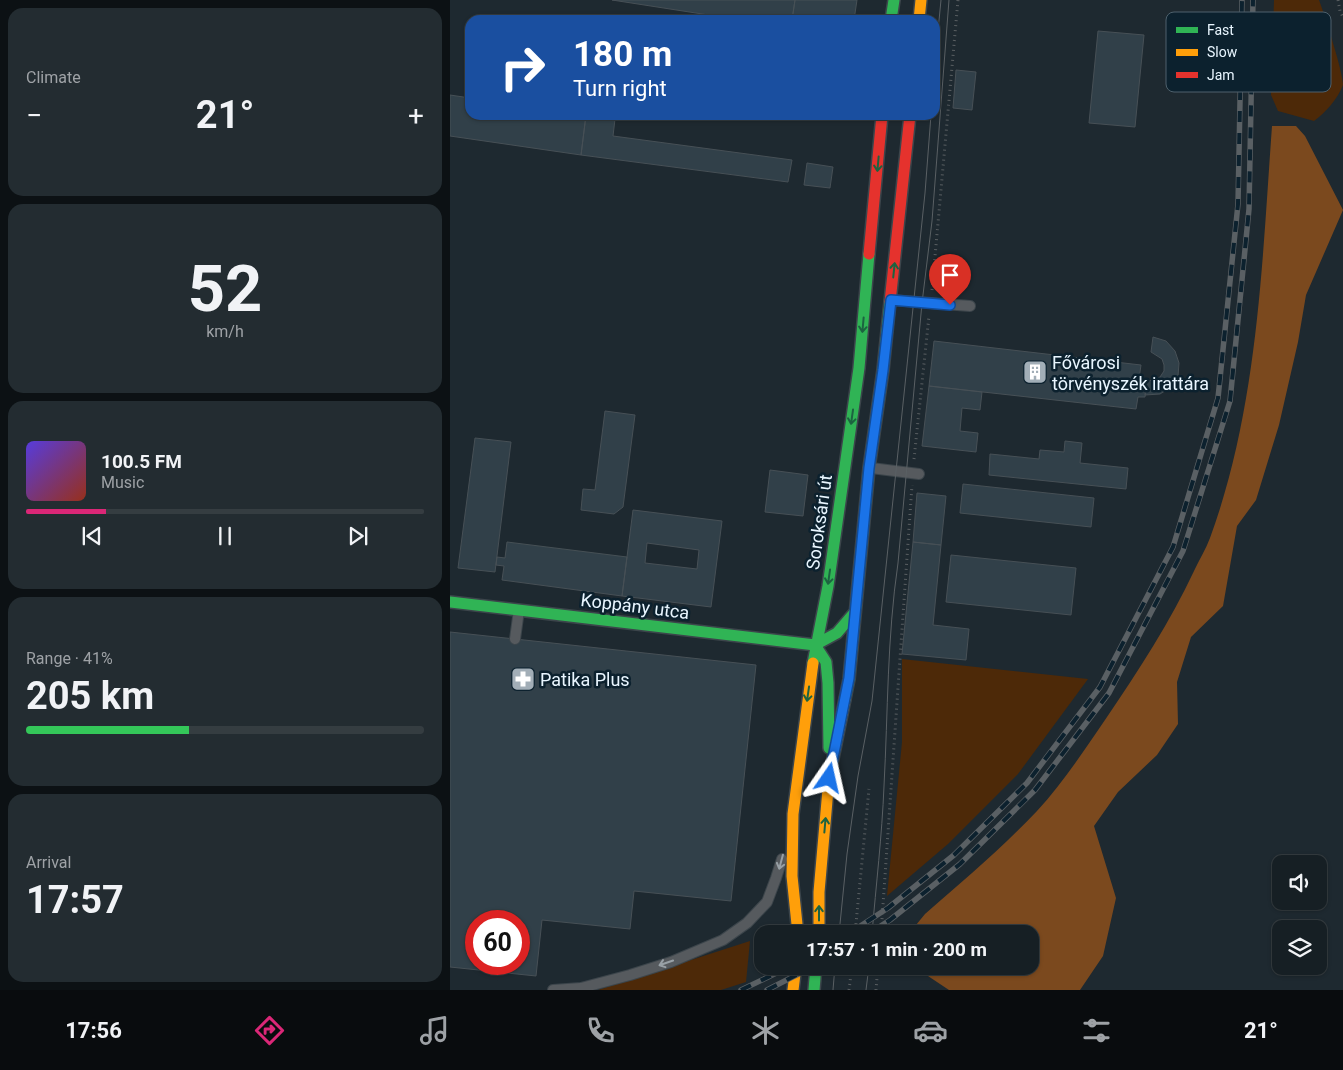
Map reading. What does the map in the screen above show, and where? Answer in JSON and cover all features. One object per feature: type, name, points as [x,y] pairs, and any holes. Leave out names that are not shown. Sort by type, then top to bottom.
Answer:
[{"type":"main road","points":[[892,15],[894,0]]},
{"type":"main road","points":[[920,15],[921,0]]},
{"type":"main road","name":"Soroksári út","points":[[797,925],[792,876],[794,814],[815,645],[828,586],[859,368],[882,120]]},
{"type":"main road","points":[[829,778],[849,678],[869,468],[883,370],[909,120]]},
{"type":"main road","name":"Koppány utca","points":[[450,602],[815,645]]},
{"type":"main road","points":[[819,925],[819,892],[829,778],[828,683],[826,662],[815,645],[837,633],[855,612]]},
{"type":"main road","points":[[793,990],[795,975]]},
{"type":"main road","points":[[814,990],[815,975]]},
{"type":"lane","points":[[891,300],[970,306]]},
{"type":"lane","points":[[869,468],[919,474]]},
{"type":"lane","points":[[515,639],[519,609]]},
{"type":"lane","points":[[553,990],[581,988],[671,962],[724,940],[747,923],[767,902],[776,878],[794,814]]},
{"type":"path","points":[[1338,0],[1343,17]]},
{"type":"path","points":[[882,925],[894,762],[903,601]]},
{"type":"path","points":[[856,925],[869,789]]},
{"type":"path","points":[[849,990],[851,975]]},
{"type":"path","points":[[876,990],[877,975]]},
{"type":"shaded area","points":[[1274,0],[1319,0],[1323,12],[1274,12]]},
{"type":"shaded area","points":[[1331,38],[1343,85],[1338,96],[1323,114],[1314,121],[1278,111],[1271,92],[1331,92]]},
{"type":"shaded area","points":[[1272,126],[1296,126],[1305,136],[1343,210],[1306,295],[1298,342],[1279,425],[1256,500],[1237,526],[1223,606],[1191,637],[1177,682],[1178,724],[1157,755],[1118,792],[1094,826],[1116,898],[1103,956],[1080,990],[949,990],[927,975],[1039,975],[1039,925],[916,925],[925,914],[1024,825],[1047,800],[1082,753],[1154,646],[1185,590],[1210,538],[1239,438],[1255,334]]},
{"type":"shaded area","points":[[902,659],[1088,679],[1018,774],[948,844],[887,896],[902,742]]},
{"type":"shaded area","points":[[750,941],[746,982],[721,990],[598,990]]},
{"type":"building","points":[[612,0],[795,0],[793,15],[709,15]]},
{"type":"building","points":[[795,0],[857,0],[855,15],[793,15]]},
{"type":"building","points":[[1098,31],[1144,35],[1135,127],[1089,123]]},
{"type":"building","points":[[956,70],[976,72],[972,110],[953,108]]},
{"type":"building","points":[[450,95],[465,97],[465,120],[585,120],[581,155],[450,136]]},
{"type":"building","points":[[585,120],[615,120],[613,136],[792,160],[788,182],[581,155]]},
{"type":"building","points":[[807,163],[833,167],[830,188],[804,185]]},
{"type":"building","points":[[1153,337],[1166,341],[1175,351],[1179,363],[1178,376],[1171,387],[1160,394],[1145,395],[1146,381],[1155,380],[1164,371],[1162,359],[1151,352]]},
{"type":"building","name":"Fővárosi törvényszék irattára","points":[[934,341],[1141,365],[1139,379],[1147,380],[1145,397],[1138,397],[1136,409],[929,386]]},
{"type":"building","points":[[929,386],[982,392],[980,410],[962,408],[960,431],[978,433],[976,452],[922,446]]},
{"type":"building","points":[[605,411],[635,415],[623,507],[614,514],[581,510],[583,489],[595,490]]},
{"type":"building","points":[[475,438],[511,442],[495,572],[458,568]]},
{"type":"building","points":[[1065,441],[1082,443],[1080,463],[1128,468],[1126,489],[989,475],[990,454],[1039,459],[1040,450],[1064,452]]},
{"type":"building","points":[[770,470],[808,475],[803,516],[765,512]]},
{"type":"building","points":[[963,484],[1094,498],[1091,527],[960,513]]},
{"type":"building","points":[[917,493],[946,496],[941,545],[913,542]]},
{"type":"building","points":[[633,510],[722,521],[711,607],[622,596]],"holes":[[[647,543],[699,550],[697,569],[645,563]]]},
{"type":"building","points":[[507,542],[627,557],[622,596],[502,580],[504,566],[496,565],[497,557],[505,558]]},
{"type":"building","points":[[913,542],[941,545],[933,625],[969,629],[966,660],[902,654]]},
{"type":"building","points":[[951,555],[1076,568],[1071,615],[946,602]]},
{"type":"building","points":[[450,632],[756,665],[731,901],[634,891],[630,929],[542,920],[536,976],[526,975],[530,975],[530,910],[465,910],[465,969],[450,967]]},
{"type":"tram line","points":[[940,15],[941,0]]},
{"type":"tram line","points":[[940,117],[949,0]]},
{"type":"tram line","points":[[840,925],[847,854],[858,776],[872,701],[925,193],[931,120]]},
{"type":"tram line","points":[[873,925],[883,805],[888,675],[894,591],[922,303],[932,221],[940,120]]},
{"type":"tram line","points":[[833,990],[834,975]]},
{"type":"tram line","points":[[866,990],[868,975]]},
{"type":"railway","points":[[1242,0],[1242,12]]},
{"type":"railway","points":[[1253,0],[1253,12]]},
{"type":"railway","points":[[862,925],[888,908],[954,855],[1027,783],[1100,687],[1173,547],[1218,398],[1238,204],[1240,92]]},
{"type":"railway","points":[[882,925],[960,864],[1035,790],[1109,693],[1183,551],[1230,401],[1249,209],[1251,92]]},
{"type":"railway","points":[[741,990],[772,975]]},
{"type":"railway","points":[[767,990],[796,975]]},
{"type":"traffic: fast","points":[[892,15],[894,0]]},
{"type":"traffic: fast","points":[[813,663],[828,586],[859,368],[869,254]]},
{"type":"traffic: fast","points":[[845,699],[849,679],[869,468],[883,370],[890,302]]},
{"type":"traffic: fast","points":[[450,602],[815,645],[837,633],[855,612]]},
{"type":"traffic: fast","points":[[815,645],[826,662],[829,748]]},
{"type":"traffic: fast","points":[[814,990],[815,975]]},
{"type":"traffic: slow","points":[[920,15],[921,0]]},
{"type":"traffic: slow","points":[[797,925],[792,876],[793,814],[813,663]]},
{"type":"traffic: slow","points":[[819,925],[819,892],[829,778],[845,699]]},
{"type":"traffic: slow","points":[[793,990],[795,975]]},
{"type":"traffic: jam","points":[[869,254],[882,120]]},
{"type":"traffic: jam","points":[[890,302],[909,120]]},
{"type":"place","name":"Fővárosi törvényszék irattára","points":[[1035,372]]},
{"type":"place","name":"Patika Plus","points":[[523,679]]},
{"type":"route","points":[[829,778],[849,678],[869,468],[891,300],[950,305]]}]
